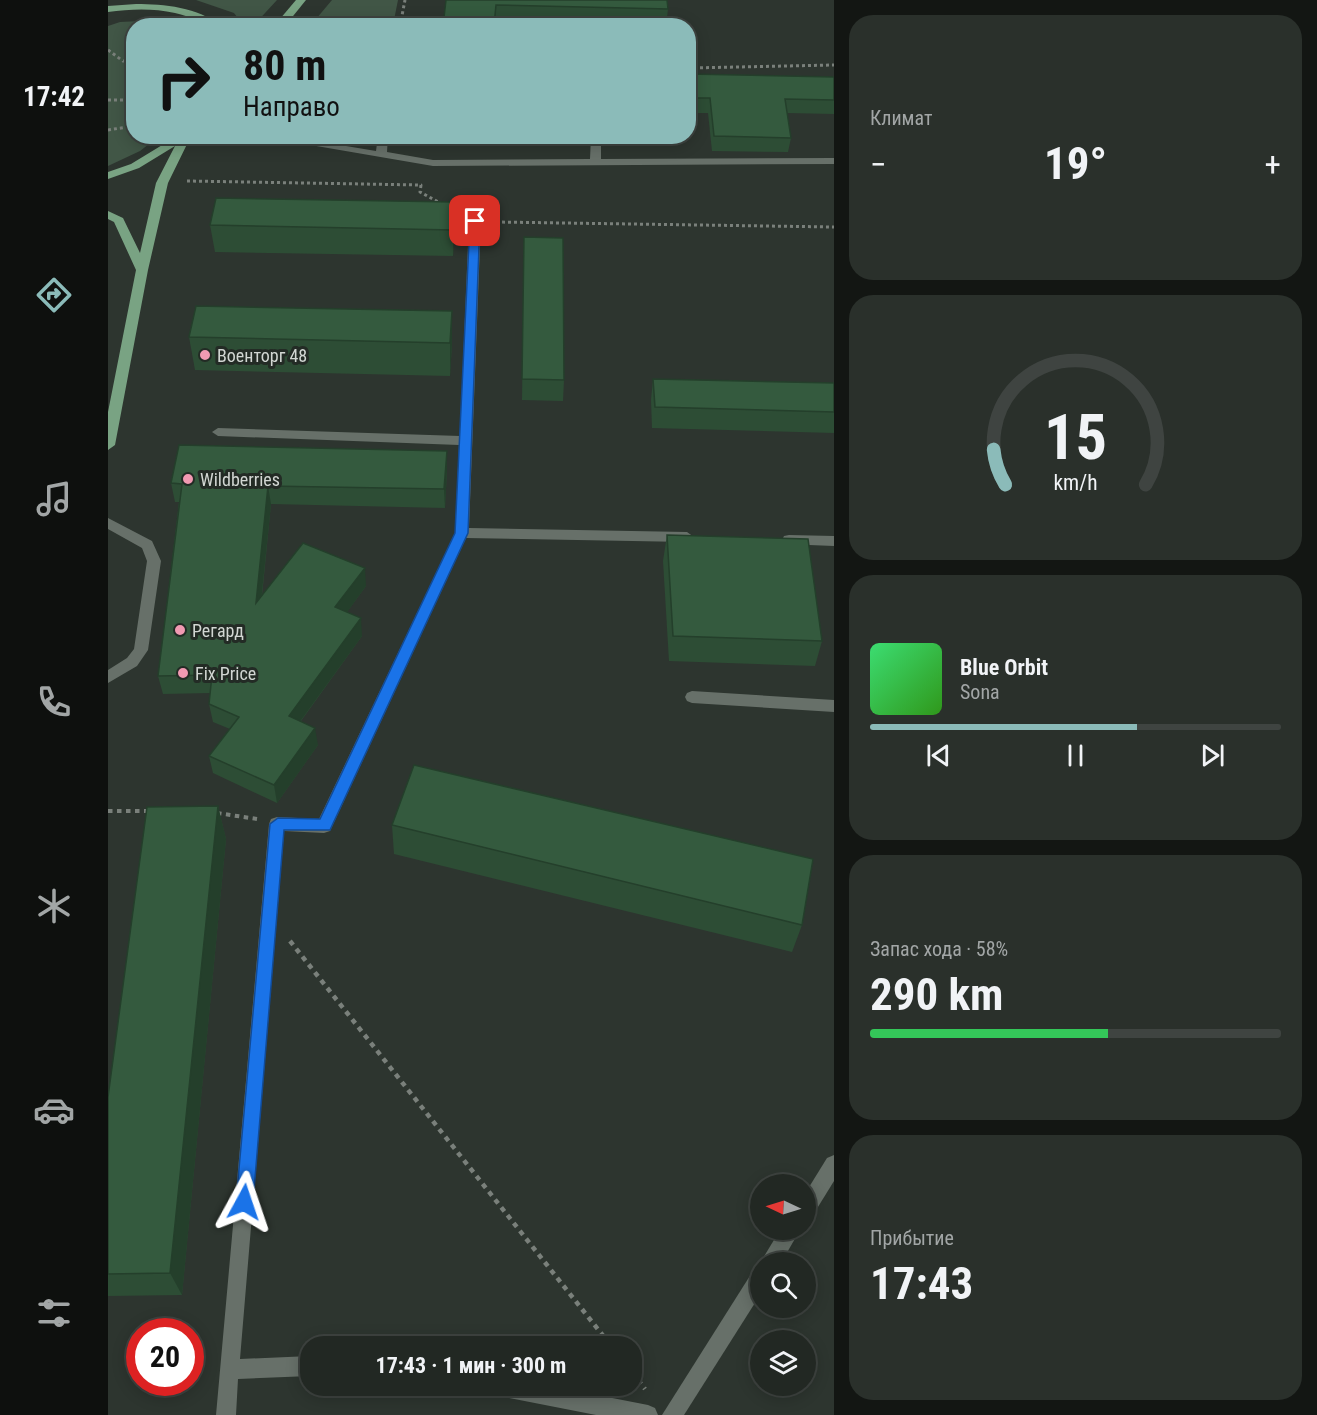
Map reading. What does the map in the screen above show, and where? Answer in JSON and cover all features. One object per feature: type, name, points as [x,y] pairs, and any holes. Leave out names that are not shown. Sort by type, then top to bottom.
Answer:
[{"type":"main road","points":[[108,4],[116,0]]},
{"type":"main road","points":[[286,18],[301,0]]},
{"type":"main road","points":[[108,9],[154,7],[182,11],[198,18]]},
{"type":"main road","points":[[108,176],[135,166],[172,144]]},
{"type":"main road","points":[[108,445],[110,425],[162,183],[181,144]]},
{"type":"main road","points":[[108,214],[119,220],[142,270]]},
{"type":"lane","points":[[313,144],[433,163],[834,161]]},
{"type":"lane","points":[[381,155],[382,144]]},
{"type":"lane","points":[[595,162],[596,144]]},
{"type":"lane","points":[[226,1415],[278,824],[324,826],[462,533],[475,221]]},
{"type":"lane","points":[[218,432],[467,441]]},
{"type":"lane","points":[[108,524],[147,545],[154,561],[141,650],[132,662],[108,677]]},
{"type":"lane","points":[[462,533],[702,537]]},
{"type":"lane","points":[[774,539],[834,541]]},
{"type":"lane","points":[[692,697],[834,706]]},
{"type":"lane","points":[[816,1192],[834,1164]]},
{"type":"lane","points":[[672,1415],[750,1294]]},
{"type":"lane","points":[[230,1369],[300,1366]]},
{"type":"lane","points":[[550,1396],[648,1415]]},
{"type":"path","points":[[402,18],[405,0]]},
{"type":"path","points":[[108,50],[126,61]]},
{"type":"path","points":[[696,68],[834,65]]},
{"type":"path","points":[[108,100],[126,100]]},
{"type":"path","points":[[108,130],[126,127]]},
{"type":"path","points":[[187,181],[421,185],[420,192],[475,221],[834,227]]},
{"type":"path","points":[[108,811],[152,811]]},
{"type":"path","points":[[209,813],[232,813],[278,824]]},
{"type":"path","points":[[269,915],[603,1336]]},
{"type":"green space","points":[[196,0],[277,0],[260,18],[238,18],[234,13]]},
{"type":"green space","points":[[332,0],[398,0],[394,18],[317,18]]},
{"type":"green space","points":[[126,22],[126,144],[149,144],[140,151],[108,166],[108,26]]},
{"type":"green space","points":[[329,144],[356,144],[344,146]]},
{"type":"building","points":[[446,0],[667,0],[668,9],[496,5],[495,18],[444,18]]},
{"type":"building","points":[[696,74],[834,77],[834,100],[785,99],[791,138],[714,136],[710,98],[696,98]]},
{"type":"building","points":[[216,198],[454,202],[453,230],[210,225]]},
{"type":"building","points":[[524,237],[563,238],[564,380],[522,379]]},
{"type":"building","points":[[196,306],[452,311],[450,343],[189,337]]},
{"type":"building","points":[[653,379],[834,383],[834,412],[655,407]]},
{"type":"building","points":[[179,445],[447,451],[444,489],[268,486],[256,603],[303,543],[365,568],[335,607],[361,618],[289,716],[315,728],[274,785],[209,756],[239,717],[209,704],[212,675],[158,676],[182,484],[171,483]]},
{"type":"building","points":[[667,535],[808,539],[822,641],[673,636]]},
{"type":"building","points":[[414,765],[813,859],[802,925],[392,825]]},
{"type":"building","points":[[218,806],[170,1273],[108,1274],[108,1097],[147,807]]},
{"type":"place","name":"Военторг 48","points":[[205,355]]},
{"type":"place","name":"Wildberries","points":[[188,479]]},
{"type":"place","name":"Регард","points":[[180,630]]},
{"type":"place","name":"Fix Price","points":[[183,673]]},
{"type":"route","points":[[244,1202],[278,824],[324,826],[462,533],[475,221]]}]
